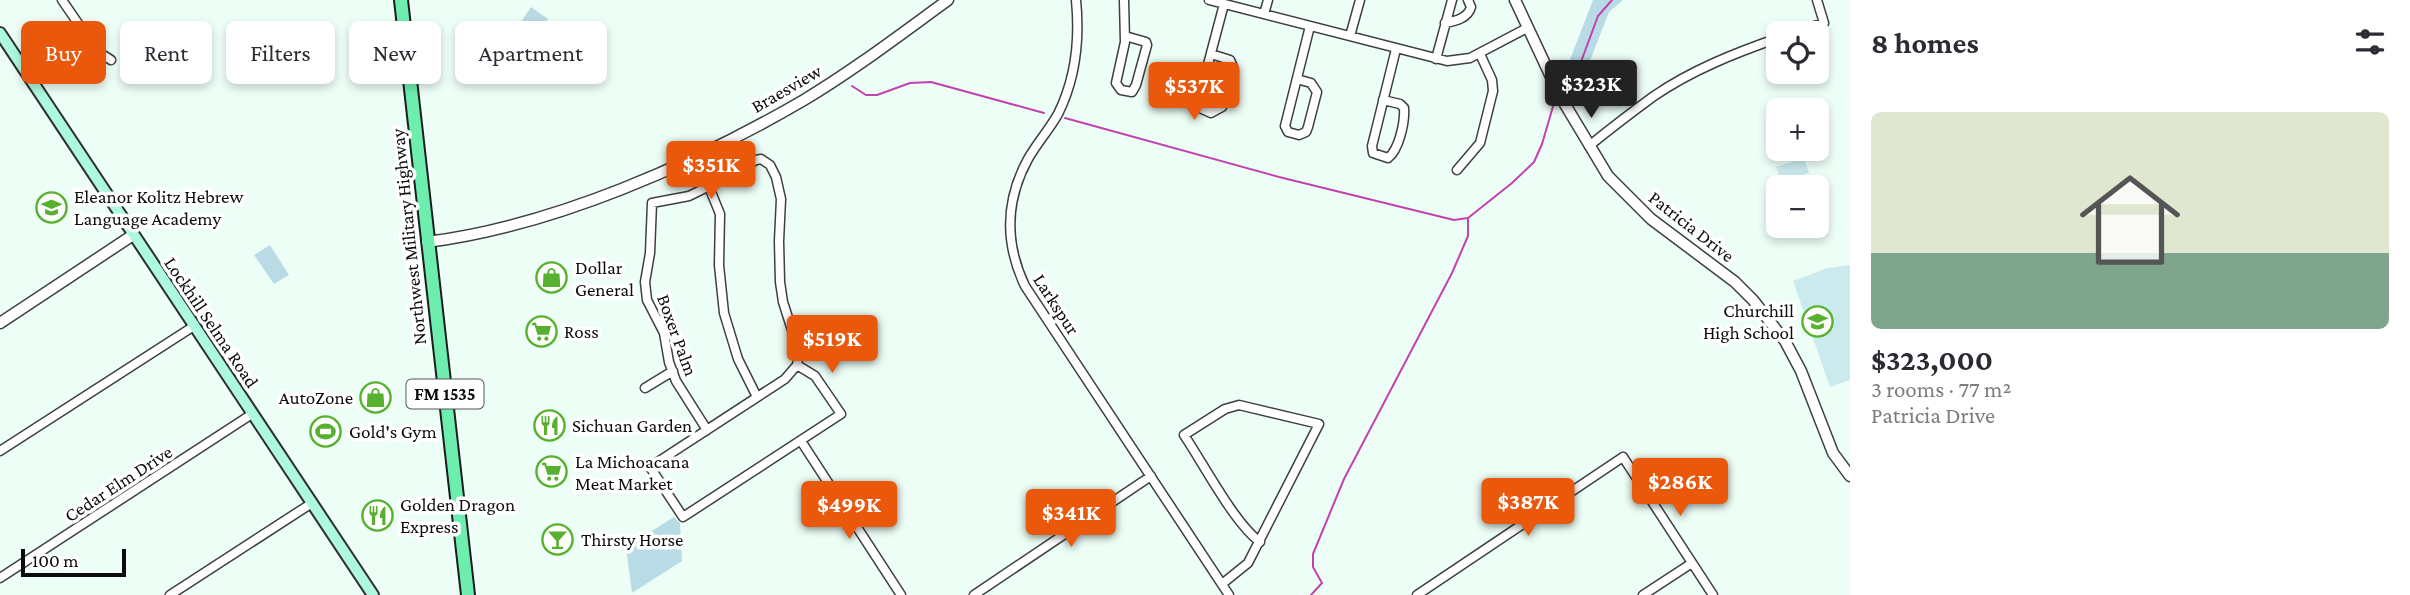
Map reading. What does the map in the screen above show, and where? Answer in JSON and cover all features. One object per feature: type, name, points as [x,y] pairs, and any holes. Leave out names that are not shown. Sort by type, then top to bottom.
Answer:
[{"type":"main road","name":"Northwest Military Highway","points":[[401,0],[468,595]]},
{"type":"main road","name":"Lockhill Selma Road","points":[[1,38],[312,503],[369,594]]},
{"type":"street","points":[[62,0],[97,51],[111,60]]},
{"type":"street","name":"Braesview","points":[[427,242],[488,232],[546,215],[607,194],[696,155],[806,99],[948,0]]},
{"type":"street","name":"Larkspur","points":[[1076,0],[1078,38],[1072,78],[1058,114],[1030,156],[1016,184],[1010,210],[1011,250],[1026,286],[1229,595]]},
{"type":"street","points":[[1124,0],[1125,36],[1116,83],[1121,90],[1132,92],[1147,45],[1146,42],[1125,36]]},
{"type":"street","points":[[1209,0],[1436,59],[1458,61],[1480,54],[1519,30],[1527,28]]},
{"type":"street","points":[[1265,14],[1268,0]]},
{"type":"street","points":[[1350,37],[1360,0]]},
{"type":"street","points":[[1436,59],[1452,0]]},
{"type":"street","points":[[1446,23],[1469,13],[1471,7],[1468,0]]},
{"type":"street","name":"Patricia Drive","points":[[1515,0],[1560,96],[1608,176],[1637,207],[1735,282],[1786,341],[1801,371],[1833,453],[1850,476]]},
{"type":"street","points":[[1817,0],[1823,21]]},
{"type":"street","points":[[1211,54],[1230,60],[1233,67],[1222,107],[1211,113],[1200,108],[1198,102],[1224,4]]},
{"type":"street","points":[[1297,79],[1311,83],[1317,92],[1306,132],[1299,135],[1288,132],[1285,126],[1310,26]]},
{"type":"street","points":[[1589,146],[1655,95],[1722,59],[1766,42]]},
{"type":"street","points":[[1383,100],[1400,104],[1404,108],[1405,116],[1395,151],[1388,158],[1375,155],[1372,150],[1383,100],[1396,48]]},
{"type":"street","points":[[1457,170],[1479,143],[1493,90],[1492,79],[1480,54]]},
{"type":"street","points":[[696,155],[720,219],[719,265],[724,313],[738,359],[757,397]]},
{"type":"street","points":[[708,187],[753,161],[761,159],[770,165],[780,191],[780,282],[797,343],[797,365],[785,379],[650,467],[683,517],[841,414],[815,376],[797,365]]},
{"type":"street","name":"Boxer Palm","points":[[707,429],[682,393],[673,372],[664,332],[651,310],[645,290],[645,278],[650,253],[652,203],[681,198],[708,187]]},
{"type":"street","points":[[0,323],[133,235]]},
{"type":"street","points":[[0,451],[194,326]]},
{"type":"street","points":[[645,388],[673,372]]},
{"type":"street","points":[[1222,584],[1248,563],[1260,542],[1319,424],[1239,404],[1225,408],[1184,435],[1250,535],[1260,542]]},
{"type":"street","name":"Cedar Elm Drive","points":[[0,578],[252,414]]},
{"type":"street","points":[[801,440],[901,595]]},
{"type":"street","points":[[1417,595],[1623,457],[1713,595]]},
{"type":"street","points":[[974,595],[1152,476]]},
{"type":"street","points":[[170,595],[312,503]]},
{"type":"street","points":[[1643,595],[1692,563]]},
{"type":"shaded area","points":[[1593,0],[1623,0],[1609,12],[1574,102],[1561,83]]},
{"type":"shaded area","points":[[531,7],[548,19],[547,21],[522,21]]},
{"type":"shaded area","points":[[1805,161],[1809,173],[1779,175],[1776,167]]},
{"type":"shaded area","points":[[270,245],[289,275],[274,284],[254,255]]},
{"type":"shaded area","points":[[1850,265],[1850,380],[1830,387],[1793,281],[1828,268]]},
{"type":"shaded area","points":[[674,517],[680,523],[682,561],[632,593],[626,547]]},
{"type":"waterway","points":[[1569,94],[1598,16],[1612,0]]},
{"type":"waterway","points":[[852,86],[866,95],[877,95],[910,83],[931,82],[1044,113]]},
{"type":"waterway","points":[[1065,118],[1279,177],[1454,220],[1468,218],[1534,162],[1554,103]]},
{"type":"waterway","points":[[1311,595],[1322,583],[1313,567],[1313,554],[1344,479],[1452,273],[1468,236],[1468,219]]},
{"type":"place","name":"Eleanor Kolitz Hebrew Language Academy","points":[[51,207]]},
{"type":"place","name":"Dollar General","points":[[552,278]]},
{"type":"place","name":"Churchill High School","points":[[1817,321]]},
{"type":"place","name":"Ross","points":[[541,331]]},
{"type":"place","name":"AutoZone","points":[[376,397]]},
{"type":"place","name":"Sichuan Garden","points":[[549,425]]},
{"type":"place","name":"Gold's Gym","points":[[326,431]]},
{"type":"place","name":"La Michoacana Meat Market","points":[[552,472]]},
{"type":"place","name":"Golden Dragon Express","points":[[377,515]]},
{"type":"place","name":"Thirsty Horse","points":[[558,539]]}]
